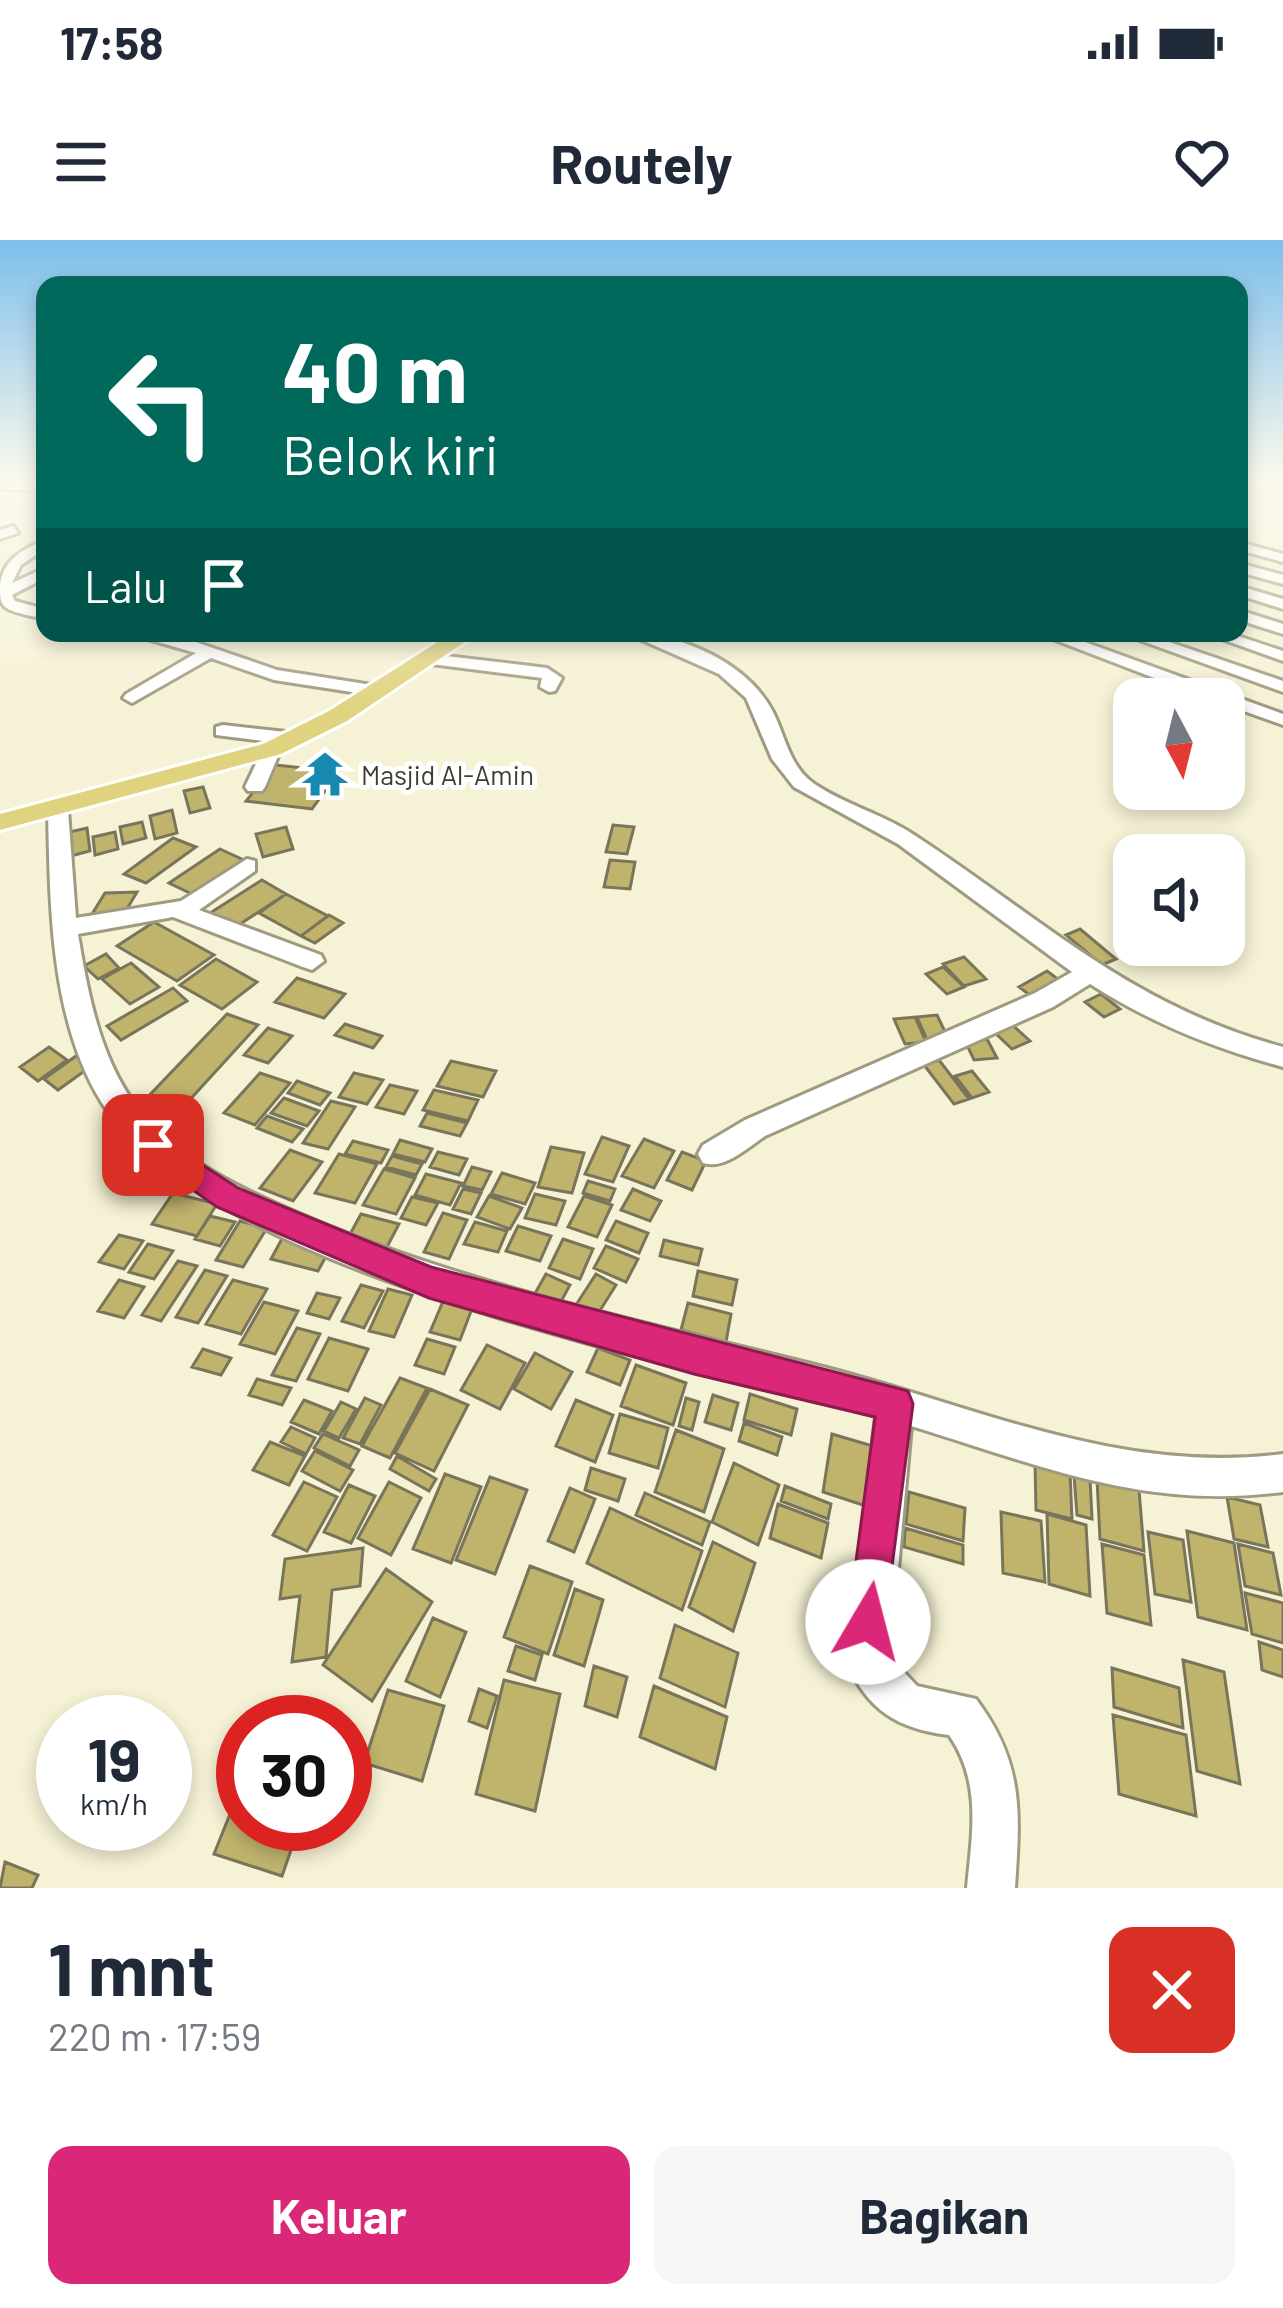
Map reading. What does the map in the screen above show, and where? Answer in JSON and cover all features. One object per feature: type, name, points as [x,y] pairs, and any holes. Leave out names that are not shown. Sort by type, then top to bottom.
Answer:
[{"type":"main road","points":[[0,822],[58,810],[283,744],[454,642]]},
{"type":"street","points":[[8,558],[3,593],[10,604],[36,611]]},
{"type":"street","points":[[1248,570],[1283,580]]},
{"type":"street","points":[[3,593],[36,576]]},
{"type":"street","points":[[1248,593],[1283,604]]},
{"type":"street","points":[[1248,618],[1283,629]]},
{"type":"street","points":[[174,642],[274,675],[378,691]]},
{"type":"street","points":[[655,642],[733,675],[760,704],[781,759],[802,783],[906,838],[1088,974],[1161,1017],[1283,1057]]},
{"type":"street","points":[[1070,642],[1283,720]]},
{"type":"street","points":[[1154,642],[1283,687]]},
{"type":"street","points":[[1240,642],[1283,656]]},
{"type":"street","points":[[131,698],[210,652]]},
{"type":"street","points":[[429,659],[547,673],[554,678],[549,687]]},
{"type":"street","points":[[223,730],[283,744],[255,787]]},
{"type":"street","points":[[58,810],[58,886],[91,1050],[110,1095],[153,1145],[227,1198],[429,1282],[694,1357],[895,1404],[1112,1473],[1231,1479],[1283,1473]]},
{"type":"street","points":[[67,928],[177,910],[247,866]]},
{"type":"street","points":[[177,910],[312,961]]},
{"type":"street","points":[[713,1154],[755,1128],[1044,1000],[1088,974]]},
{"type":"street","points":[[895,1404],[868,1662],[882,1687],[905,1708],[961,1714],[984,1742],[998,1789],[992,1888]]},
{"type":"building","points":[[276,765],[339,772],[312,809],[246,801]]},
{"type":"building","points":[[203,787],[210,808],[190,813],[184,791]]},
{"type":"building","points":[[172,810],[177,833],[155,839],[150,816]]},
{"type":"building","points":[[142,822],[146,838],[123,844],[120,827]]},
{"type":"building","points":[[613,825],[634,827],[627,854],[606,852]]},
{"type":"building","points":[[286,827],[293,849],[263,857],[256,834]]},
{"type":"building","points":[[87,828],[90,851],[63,858],[61,834]]},
{"type":"building","points":[[115,832],[118,849],[95,855],[93,837]]},
{"type":"building","points":[[173,838],[196,847],[146,883],[124,874]]},
{"type":"building","points":[[220,849],[246,861],[196,896],[169,883]]},
{"type":"building","points":[[610,860],[635,862],[630,889],[604,887]]},
{"type":"building","points":[[262,880],[286,894],[231,930],[207,915]]},
{"type":"building","points":[[137,892],[124,914],[92,914],[105,893]]},
{"type":"building","points":[[286,894],[328,916],[301,936],[259,913]]},
{"type":"building","points":[[329,915],[343,923],[315,943],[301,936]]},
{"type":"building","points":[[154,922],[214,955],[177,981],[117,946]]},
{"type":"building","points":[[1080,929],[1113,960],[1102,965],[1066,935]]},
{"type":"building","points":[[106,954],[119,968],[98,979],[84,966]]},
{"type":"building","points":[[964,957],[986,979],[964,986],[943,964]]},
{"type":"building","points":[[216,959],[257,982],[222,1009],[180,985]]},
{"type":"building","points":[[131,963],[159,987],[130,1004],[102,979]]},
{"type":"building","points":[[943,967],[964,987],[947,994],[926,974]]},
{"type":"building","points":[[1047,971],[1063,983],[1035,999],[1019,987]]},
{"type":"building","points":[[297,978],[345,994],[324,1018],[275,1002]]},
{"type":"building","points":[[173,988],[187,1001],[121,1040],[107,1026]]},
{"type":"building","points":[[1101,994],[1120,1009],[1104,1017],[1085,1002]]},
{"type":"building","points":[[227,1014],[258,1025],[175,1116],[142,1103]]},
{"type":"building","points":[[937,1015],[949,1040],[928,1042],[917,1017]]},
{"type":"building","points":[[915,1017],[926,1042],[905,1044],[894,1019]]},
{"type":"building","points":[[1009,1022],[1030,1041],[1012,1049],[991,1029]]},
{"type":"building","points":[[345,1024],[382,1036],[373,1048],[335,1035]]},
{"type":"building","points":[[268,1028],[292,1036],[268,1063],[244,1055]]},
{"type":"building","points":[[987,1039],[997,1058],[974,1060],[965,1041]]},
{"type":"building","points":[[49,1047],[67,1060],[38,1081],[20,1067]]},
{"type":"building","points":[[76,1056],[90,1067],[58,1090],[44,1079]]},
{"type":"building","points":[[939,1060],[969,1099],[954,1104],[924,1065]]},
{"type":"building","points":[[451,1061],[496,1071],[483,1097],[437,1086]]},
{"type":"building","points":[[972,1071],[989,1092],[972,1098],[955,1076]]},
{"type":"building","points":[[260,1073],[290,1083],[255,1125],[224,1113]]},
{"type":"building","points":[[354,1073],[383,1080],[367,1104],[339,1097]]},
{"type":"building","points":[[297,1081],[330,1093],[320,1105],[288,1093]]},
{"type":"building","points":[[390,1085],[417,1091],[404,1114],[376,1107]]},
{"type":"building","points":[[434,1090],[478,1100],[468,1121],[423,1110]]},
{"type":"building","points":[[284,1098],[319,1111],[307,1126],[271,1113]]},
{"type":"building","points":[[331,1101],[355,1107],[328,1149],[303,1143]]},
{"type":"building","points":[[427,1113],[467,1123],[460,1136],[420,1126]]},
{"type":"building","points":[[267,1116],[303,1129],[292,1142],[257,1128]]},
{"type":"building","points":[[602,1137],[629,1146],[613,1182],[585,1174]]},
{"type":"building","points":[[644,1139],[674,1151],[654,1188],[622,1176]]},
{"type":"building","points":[[400,1140],[432,1149],[425,1162],[393,1154]]},
{"type":"building","points":[[353,1141],[388,1150],[381,1163],[345,1154]]},
{"type":"building","points":[[551,1147],[584,1153],[572,1193],[538,1187]]},
{"type":"building","points":[[290,1150],[322,1162],[293,1201],[260,1188]]},
{"type":"building","points":[[438,1152],[467,1159],[459,1175],[430,1167]]},
{"type":"building","points":[[682,1152],[706,1161],[692,1190],[667,1180]]},
{"type":"building","points":[[339,1154],[377,1164],[355,1203],[315,1193]]},
{"type":"building","points":[[392,1156],[422,1164],[416,1175],[386,1167]]},
{"type":"building","points":[[472,1167],[491,1172],[482,1190],[463,1186]]},
{"type":"building","points":[[384,1169],[415,1178],[396,1214],[363,1205]]},
{"type":"building","points":[[502,1173],[535,1183],[525,1204],[491,1194]]},
{"type":"building","points":[[426,1174],[461,1183],[450,1205],[415,1195]]},
{"type":"building","points":[[588,1181],[615,1189],[610,1201],[583,1193]]},
{"type":"building","points":[[463,1189],[481,1193],[471,1214],[453,1209]]},
{"type":"building","points":[[633,1189],[661,1201],[650,1221],[621,1210]]},
{"type":"building","points":[[173,1193],[217,1204],[197,1236],[152,1224]]},
{"type":"building","points":[[535,1194],[565,1201],[556,1225],[525,1218]]},
{"type":"building","points":[[489,1196],[522,1208],[510,1229],[477,1217]]},
{"type":"building","points":[[584,1196],[612,1205],[597,1237],[568,1227]]},
{"type":"building","points":[[412,1197],[438,1203],[426,1225],[401,1218]]},
{"type":"building","points":[[443,1213],[467,1220],[449,1259],[424,1252]]},
{"type":"building","points":[[361,1214],[399,1224],[387,1247],[349,1236]]},
{"type":"building","points":[[210,1216],[235,1222],[220,1246],[195,1239]]},
{"type":"building","points":[[240,1221],[267,1228],[243,1267],[216,1260]]},
{"type":"building","points":[[616,1221],[648,1233],[639,1253],[606,1240]]},
{"type":"building","points":[[475,1222],[507,1231],[498,1252],[464,1244]]},
{"type":"building","points":[[518,1226],[551,1236],[540,1261],[506,1251]]},
{"type":"building","points":[[119,1235],[143,1241],[124,1269],[99,1262]]},
{"type":"building","points":[[284,1235],[331,1247],[318,1271],[271,1259]]},
{"type":"building","points":[[563,1239],[593,1249],[580,1279],[549,1268]]},
{"type":"building","points":[[664,1240],[702,1249],[698,1265],[660,1256]]},
{"type":"building","points":[[148,1244],[173,1251],[154,1279],[129,1272]]},
{"type":"building","points":[[606,1246],[638,1259],[626,1282],[594,1268]]},
{"type":"building","points":[[178,1261],[197,1266],[161,1321],[142,1315]]},
{"type":"building","points":[[205,1270],[227,1276],[198,1323],[176,1317]]},
{"type":"building","points":[[698,1271],[737,1280],[732,1305],[693,1296]]},
{"type":"building","points":[[546,1274],[570,1285],[558,1307],[534,1295]]},
{"type":"building","points":[[596,1274],[616,1285],[594,1320],[574,1308]]},
{"type":"building","points":[[119,1280],[144,1287],[124,1318],[98,1311]]},
{"type":"building","points":[[233,1280],[267,1289],[241,1334],[206,1324]]},
{"type":"building","points":[[361,1285],[383,1291],[364,1328],[342,1321]]},
{"type":"building","points":[[388,1289],[412,1295],[394,1337],[369,1331]]},
{"type":"building","points":[[317,1293],[340,1298],[329,1319],[307,1313]]},
{"type":"building","points":[[444,1299],[473,1306],[460,1340],[430,1332]]},
{"type":"building","points":[[264,1302],[298,1311],[275,1354],[240,1344]]},
{"type":"building","points":[[688,1303],[731,1314],[726,1342],[681,1330]]},
{"type":"building","points":[[297,1328],[320,1334],[296,1381],[272,1375]]},
{"type":"building","points":[[329,1338],[368,1349],[348,1391],[308,1379]]},
{"type":"building","points":[[427,1339],[455,1347],[444,1374],[415,1365]]},
{"type":"building","points":[[487,1345],[525,1363],[500,1409],[461,1390]]},
{"type":"building","points":[[598,1348],[630,1360],[620,1385],[587,1372]]},
{"type":"building","points":[[203,1349],[231,1358],[221,1375],[192,1367]]},
{"type":"building","points":[[535,1353],[572,1372],[551,1409],[514,1389]]},
{"type":"building","points":[[636,1365],[686,1383],[673,1425],[621,1406]]},
{"type":"building","points":[[400,1378],[427,1388],[390,1458],[362,1446]]},
{"type":"building","points":[[257,1379],[291,1388],[282,1405],[249,1395]]},
{"type":"building","points":[[430,1389],[468,1405],[434,1471],[395,1453]]},
{"type":"building","points":[[750,1394],[797,1409],[791,1435],[744,1420]]},
{"type":"building","points":[[713,1395],[738,1403],[731,1430],[705,1422]]},
{"type":"building","points":[[365,1398],[381,1405],[360,1444],[343,1438]]},
{"type":"building","points":[[686,1398],[699,1402],[692,1430],[679,1426]]},
{"type":"building","points":[[304,1400],[332,1411],[319,1434],[291,1422]]},
{"type":"building","points":[[576,1400],[613,1415],[595,1462],[556,1446]]},
{"type":"building","points":[[341,1402],[356,1409],[339,1438],[324,1431]]},
{"type":"building","points":[[620,1414],[668,1428],[658,1468],[609,1453]]},
{"type":"building","points":[[744,1423],[782,1437],[777,1455],[739,1441]]},
{"type":"building","points":[[291,1427],[315,1438],[306,1454],[281,1442]]},
{"type":"building","points":[[676,1430],[724,1449],[704,1512],[655,1492]]},
{"type":"building","points":[[323,1434],[359,1450],[350,1466],[314,1448]]},
{"type":"building","points":[[832,1434],[873,1446],[868,1484],[881,1488],[878,1510],[823,1492]]},
{"type":"building","points":[[270,1442],[305,1456],[289,1485],[253,1470]]},
{"type":"building","points":[[315,1451],[353,1470],[340,1491],[302,1471]]},
{"type":"building","points":[[397,1456],[436,1479],[429,1491],[390,1469]]},
{"type":"building","points":[[1035,1462],[1070,1472],[1072,1519],[1036,1510]]},
{"type":"building","points":[[734,1463],[779,1485],[758,1545],[712,1522]]},
{"type":"building","points":[[591,1468],[625,1479],[618,1501],[585,1490]]},
{"type":"building","points":[[445,1474],[481,1487],[451,1563],[413,1549]]},
{"type":"building","points":[[1074,1475],[1090,1479],[1092,1519],[1077,1515]]},
{"type":"building","points":[[490,1477],[527,1490],[495,1574],[456,1560]]},
{"type":"building","points":[[1097,1479],[1139,1490],[1144,1551],[1100,1539]]},
{"type":"building","points":[[304,1482],[337,1497],[307,1551],[273,1535]]},
{"type":"building","points":[[389,1482],[421,1498],[391,1555],[358,1538]]},
{"type":"building","points":[[349,1485],[375,1496],[351,1543],[324,1532]]},
{"type":"building","points":[[785,1486],[831,1504],[828,1519],[781,1501]]},
{"type":"building","points":[[570,1488],[595,1499],[574,1552],[548,1541]]},
{"type":"building","points":[[909,1492],[965,1508],[963,1541],[906,1524]]},
{"type":"building","points":[[645,1493],[710,1522],[702,1545],[636,1515]]},
{"type":"building","points":[[1227,1497],[1260,1505],[1268,1547],[1234,1539]]},
{"type":"building","points":[[778,1504],[828,1523],[821,1558],[770,1538]]},
{"type":"building","points":[[610,1508],[702,1551],[682,1610],[587,1563]]},
{"type":"building","points":[[1001,1512],[1041,1521],[1045,1582],[1003,1573]]},
{"type":"building","points":[[1047,1514],[1086,1525],[1090,1596],[1049,1584]]},
{"type":"building","points":[[905,1528],[963,1545],[963,1564],[904,1547]]},
{"type":"building","points":[[1187,1531],[1234,1543],[1247,1630],[1198,1617]]},
{"type":"building","points":[[1148,1532],[1183,1540],[1191,1602],[1155,1594]]},
{"type":"building","points":[[713,1542],[755,1563],[733,1631],[689,1607]]},
{"type":"building","points":[[1102,1544],[1144,1555],[1151,1625],[1107,1613]]},
{"type":"building","points":[[1238,1544],[1273,1553],[1281,1595],[1245,1586]]},
{"type":"building","points":[[363,1548],[360,1586],[332,1590],[326,1657],[292,1662],[300,1596],[280,1599],[285,1559]]},
{"type":"building","points":[[530,1566],[572,1582],[548,1654],[504,1637]]},
{"type":"building","points":[[386,1569],[432,1602],[372,1701],[372,1695],[364,1695],[323,1665]]},
{"type":"building","points":[[575,1589],[603,1600],[584,1666],[554,1655]]},
{"type":"building","points":[[1245,1593],[1283,1603],[1283,1643],[1252,1634]]},
{"type":"building","points":[[433,1618],[466,1632],[440,1697],[406,1681]]},
{"type":"building","points":[[675,1625],[738,1653],[725,1707],[660,1678]]},
{"type":"building","points":[[1259,1642],[1283,1650],[1283,1677],[1262,1670]]},
{"type":"building","points":[[516,1646],[542,1655],[535,1680],[508,1671]]},
{"type":"building","points":[[1183,1660],[1224,1672],[1240,1784],[1197,1771]]},
{"type":"building","points":[[594,1666],[627,1677],[617,1717],[585,1706]]},
{"type":"building","points":[[1112,1668],[1179,1688],[1183,1728],[1114,1707]]},
{"type":"building","points":[[504,1680],[560,1694],[535,1811],[476,1794]]},
{"type":"building","points":[[654,1686],[727,1717],[715,1769],[640,1737]]},
{"type":"building","points":[[479,1689],[497,1696],[487,1728],[469,1721]]},
{"type":"building","points":[[388,1690],[444,1706],[422,1781],[372,1765],[372,1739]]},
{"type":"building","points":[[1113,1715],[1186,1735],[1196,1816],[1119,1794]]},
{"type":"building","points":[[216,1849],[291,1851],[282,1876],[214,1854]]},
{"type":"building","points":[[5,1862],[38,1875],[32,1888],[0,1888]]},
{"type":"place","name":"Masjid Al-Amin","points":[[325,774]]},
{"type":"route","points":[[153,1145],[227,1198],[429,1282],[694,1357],[895,1404],[868,1622]]}]
